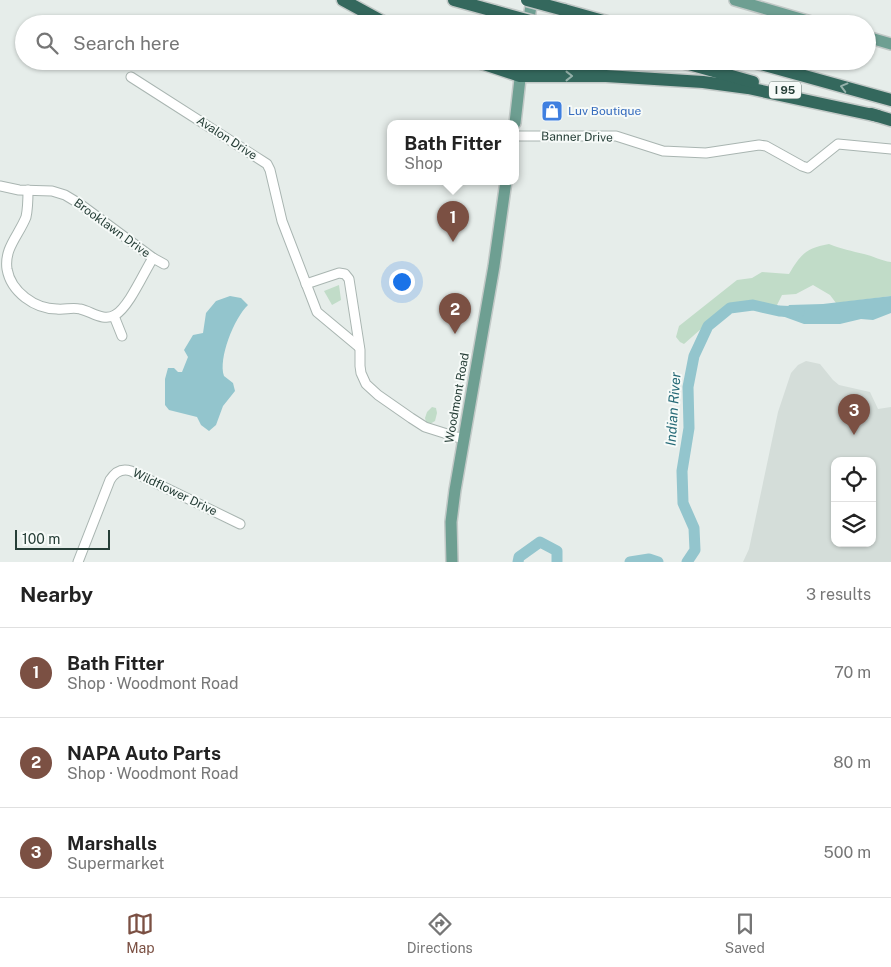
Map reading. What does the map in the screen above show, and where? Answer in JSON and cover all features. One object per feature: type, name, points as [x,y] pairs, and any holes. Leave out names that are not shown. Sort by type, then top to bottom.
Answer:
[{"type":"highway","points":[[343,0],[370,15]]},
{"type":"highway","points":[[454,0],[509,15]]},
{"type":"highway","points":[[527,0],[582,15]]},
{"type":"highway","points":[[502,70],[520,76],[606,76],[703,82],[748,88],[878,116]]},
{"type":"highway","name":"I 95","points":[[711,70],[891,120]]},
{"type":"highway","name":"I 95","points":[[783,70],[891,100]]},
{"type":"main road","points":[[530,15],[532,0]]},
{"type":"main road","points":[[735,0],[787,15]]},
{"type":"main road","points":[[876,40],[891,44]]},
{"type":"main road","points":[[515,120],[521,70]]},
{"type":"main road","name":"Woodmont Road","points":[[452,562],[451,522],[463,439],[494,266],[505,185]]},
{"type":"street","name":"Avalon Drive","points":[[131,77],[267,164],[282,220],[317,312],[359,347]]},
{"type":"street","name":"Banner Drive","points":[[519,136],[616,136],[663,150],[706,153],[759,145],[766,146],[808,168],[838,144],[891,149]]},
{"type":"street","name":"Brooklawn Drive","points":[[0,186],[12,190],[52,191],[72,199],[164,264]]},
{"type":"street","points":[[28,190],[28,210],[7,255],[7,269],[13,284],[24,296],[44,308],[59,310],[76,308],[109,318],[114,316],[126,305],[153,258]]},
{"type":"street","points":[[306,284],[342,272],[348,276],[361,373],[366,384],[374,392],[411,418],[426,426],[463,439]]},
{"type":"street","points":[[114,316],[122,336]]},
{"type":"street","name":"Wildflower Drive","points":[[78,562],[110,480],[115,473],[123,470],[131,471],[240,524]]},
{"type":"shaded area","points":[[806,361],[820,364],[839,385],[870,392],[878,409],[891,407],[891,562],[743,562],[749,549],[778,412],[791,373],[798,365]]},
{"type":"green space","points":[[829,244],[891,262],[891,296],[836,303],[830,295],[813,285],[796,294],[782,295],[771,312],[734,305],[714,318],[684,344],[676,337],[679,326],[737,280],[752,278],[762,272],[789,274],[797,261],[809,250]]},
{"type":"green space","points":[[339,285],[341,300],[332,305],[324,291]]},
{"type":"green space","points":[[432,407],[436,408],[437,413],[435,421],[430,424],[426,422],[425,418],[427,412]]},
{"type":"water","points":[[230,296],[241,298],[248,305],[238,319],[228,339],[223,360],[224,376],[233,383],[235,391],[223,406],[216,425],[209,431],[201,425],[197,417],[169,410],[165,405],[165,379],[168,368],[174,368],[178,372],[182,372],[188,357],[184,350],[193,335],[203,333],[206,313],[216,301]]},
{"type":"water","points":[[891,296],[891,313],[873,320],[861,319],[840,324],[804,324],[782,316],[789,305],[823,304]]},
{"type":"waterway","name":"Indian River","points":[[687,562],[695,550],[694,528],[683,503],[682,471],[689,428],[688,387],[694,356],[708,326],[730,308],[753,305],[779,311],[799,312]]},
{"type":"waterway","name":"Indian River","points":[[518,562],[519,557],[540,542],[557,551],[557,562]]},
{"type":"waterway","name":"Indian River","points":[[630,562],[649,559],[658,562]]},
{"type":"place","name":"Luv Boutique","points":[[552,111]]},
{"type":"place","name":"Bath Fitter","points":[[453,242]]},
{"type":"place","name":"NAPA Auto Parts","points":[[455,334]]},
{"type":"place","name":"Marshalls","points":[[854,435]]}]
